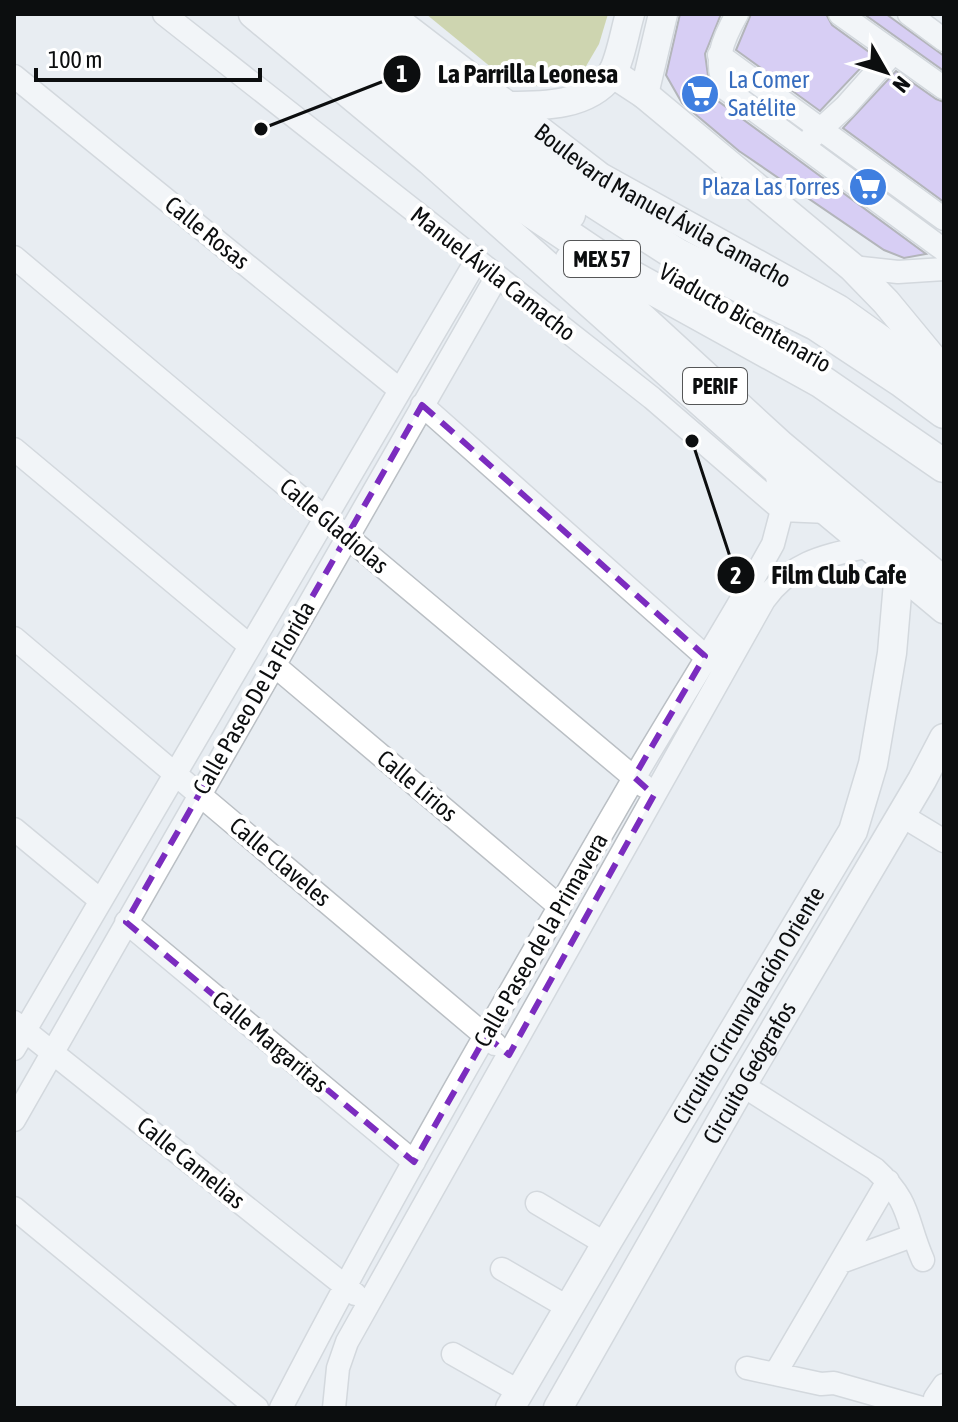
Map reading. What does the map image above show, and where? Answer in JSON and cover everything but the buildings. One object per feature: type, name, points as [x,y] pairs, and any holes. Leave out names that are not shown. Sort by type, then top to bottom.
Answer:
[{"type":"highway","name":"MEX 57","points":[[287,14],[491,184],[614,267],[822,382],[944,466]]},
{"type":"highway","name":"Viaducto Bicentenario","points":[[323,14],[569,214],[666,273],[814,356],[944,442]]},
{"type":"highway","name":"Boulevard Manuel Ávila Camacho","points":[[365,14],[570,186],[676,254],[816,324],[944,412]]},
{"type":"highway","name":"PERIF","points":[[491,184],[547,242],[620,300],[779,446],[944,584]]},
{"type":"main road","points":[[253,14],[452,180],[776,469],[944,609]]},
{"type":"main road","name":"Boulevard Manuel Ávila Camacho","points":[[388,14],[600,177],[838,309],[944,385]]},
{"type":"main road","points":[[505,106],[552,105],[594,92],[612,73],[630,14]]},
{"type":"main road","points":[[644,94],[663,14]]},
{"type":"main road","points":[[612,73],[644,94],[852,267],[886,302],[944,372]]},
{"type":"main road","name":"Circuito Circunvalación Oriente","points":[[515,1400],[853,831],[873,764],[892,653],[899,571]]},
{"type":"main road","name":"Circuito Geógrafos","points":[[558,1408],[944,738]]},
{"type":"main road","points":[[873,764],[898,781],[910,783],[922,780]]},
{"type":"main road","points":[[853,831],[871,833],[883,844]]},
{"type":"street","name":"Manuel Ávila Camacho","points":[[164,14],[652,398],[782,510]]},
{"type":"street","points":[[737,14],[719,55],[721,80],[727,90],[944,250]]},
{"type":"street","points":[[840,14],[944,88]]},
{"type":"street","points":[[909,14],[944,40]]},
{"type":"street","points":[[801,145],[821,130],[894,52]]},
{"type":"street","points":[[719,55],[944,219]]},
{"type":"street","name":"Calle Rosas","points":[[14,76],[400,390]]},
{"type":"street","name":"Calle Gladiolas","points":[[14,257],[654,795]]},
{"type":"street","name":"Calle Paseo De La Florida","points":[[17,1034],[175,774],[476,261]]},
{"type":"street","points":[[852,267],[898,272],[944,269]]},
{"type":"street","name":"Calle Paseo De La Florida","points":[[14,1120],[496,278]]},
{"type":"street","points":[[422,405],[705,656]]},
{"type":"street","points":[[14,449],[250,646]]},
{"type":"street","name":"Calle Paseo de la Primavera","points":[[281,1408],[344,1285],[414,1162],[634,777],[773,544],[782,510],[776,469]]},
{"type":"street","points":[[782,510],[828,512]]},
{"type":"street","name":"Calle Paseo de la Primavera","points":[[334,1408],[338,1368],[347,1342],[774,586],[787,573],[808,562],[870,546]]},
{"type":"street","name":"Calle Claveles","points":[[14,638],[509,1055]]},
{"type":"street","name":"Calle Lirios","points":[[274,665],[560,907]]},
{"type":"street","points":[[901,815],[944,841]]},
{"type":"street","points":[[14,829],[100,900]]},
{"type":"street","name":"Calle Margaritas","points":[[126,922],[414,1162]]},
{"type":"street","name":"Calle Camelias","points":[[17,1034],[51,1052],[368,1304]]},
{"type":"street","points":[[742,1085],[875,1169],[888,1181],[900,1194],[909,1213],[912,1236],[923,1260]]},
{"type":"street","points":[[775,1374],[888,1181]]},
{"type":"street","points":[[537,1203],[606,1244]]},
{"type":"street","points":[[14,1208],[257,1408]]},
{"type":"street","points":[[841,1262],[912,1236]]},
{"type":"street","points":[[502,1269],[569,1308]]},
{"type":"street","points":[[453,1354],[515,1400]]},
{"type":"street","points":[[747,1368],[821,1384],[834,1383],[922,1408]]},
{"type":"street","points":[[936,1408],[935,1398],[944,1385]]},
{"type":"highlighted area","points":[[422,405],[705,656],[634,777],[654,795],[509,1055],[486,1036],[414,1162],[126,922]]},
{"type":"green space","points":[[426,14],[608,14],[599,44],[582,73],[561,85],[530,86],[503,77]]},
{"type":"place","name":"La Comer Satélite","points":[[700,94]]},
{"type":"place","name":"La Parrilla Leonesa","points":[[261,129]]},
{"type":"place","name":"Plaza Las Torres","points":[[868,187]]},
{"type":"place","name":"Film Club Cafe","points":[[692,441]]}]
